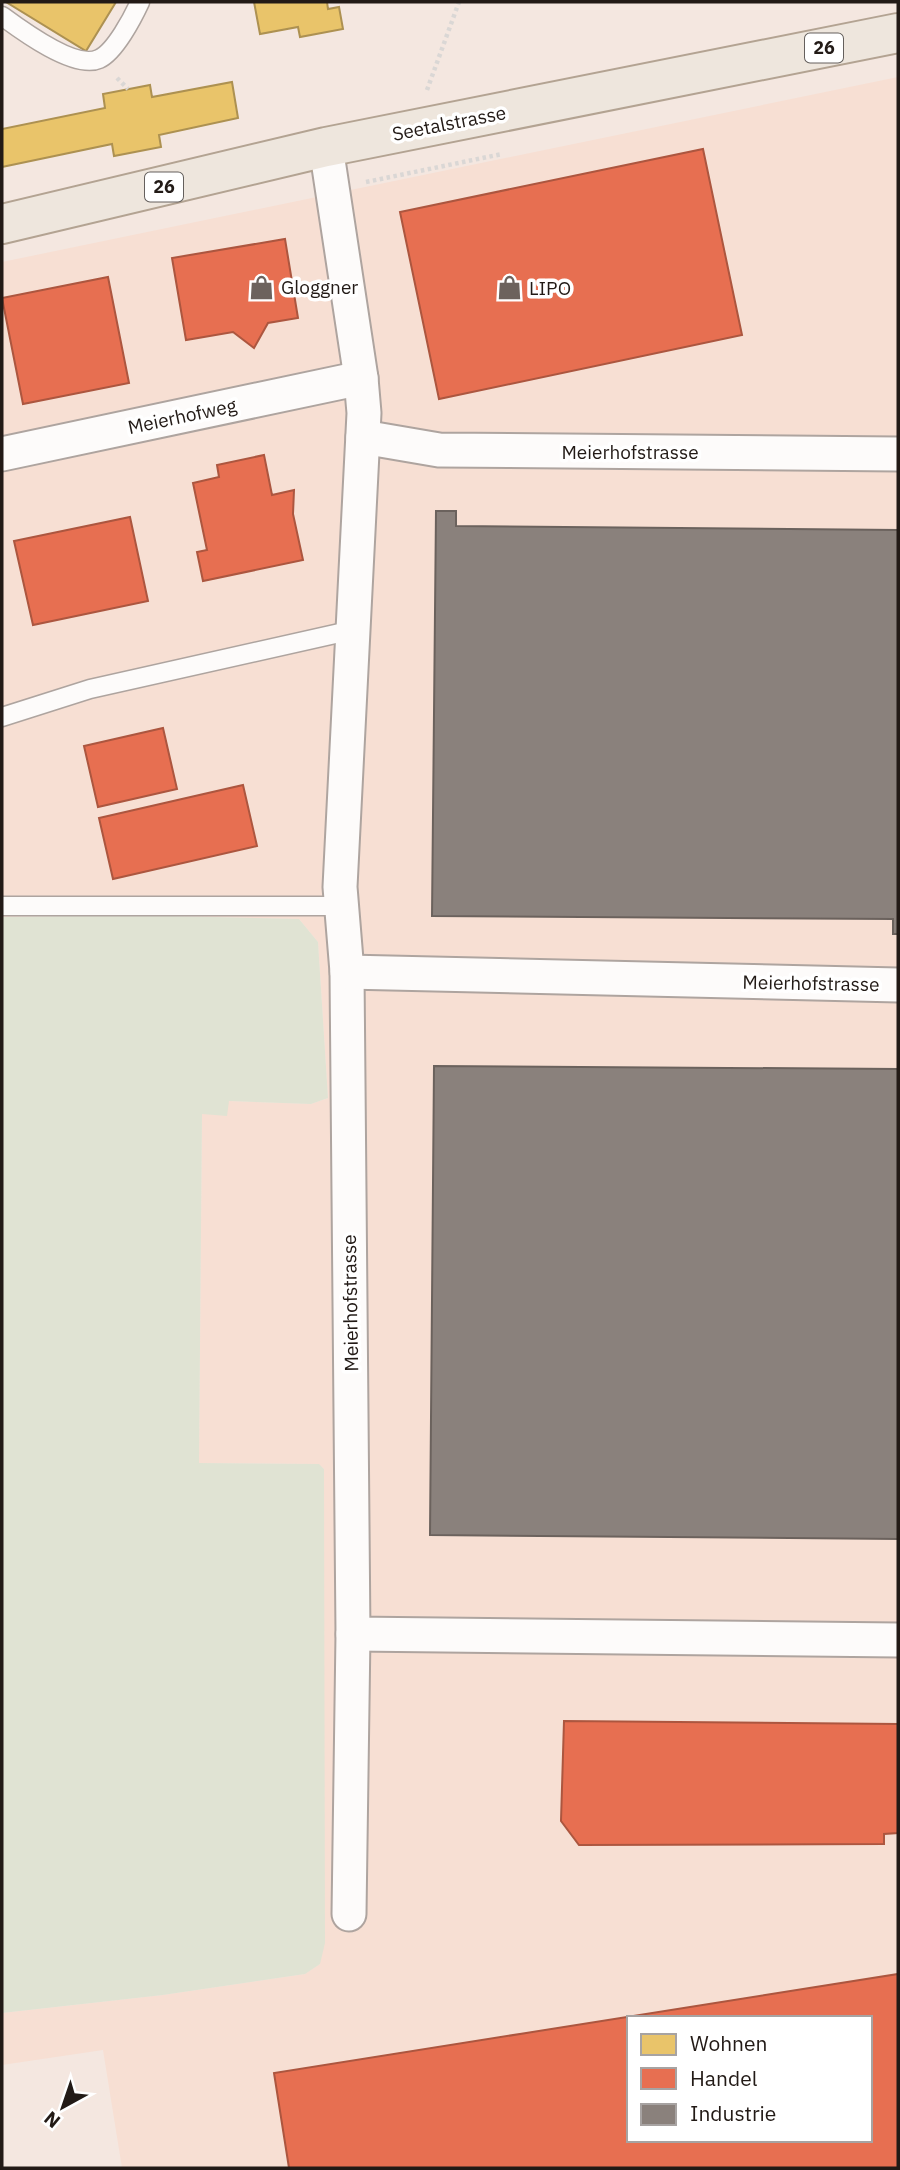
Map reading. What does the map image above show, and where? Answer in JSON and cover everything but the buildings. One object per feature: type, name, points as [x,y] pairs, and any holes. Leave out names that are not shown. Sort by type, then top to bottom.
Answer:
[{"type":"main road","name":"Seetalstrasse","points":[[2,224],[326,147],[898,33]]},
{"type":"street","name":"Meierhofstrasse","points":[[326,147],[364,413],[340,887],[347,972],[354,1634],[349,1914]]},
{"type":"street","name":"Meierhofweg","points":[[2,454],[361,378]]},
{"type":"street","name":"Meierhofstrasse","points":[[363,437],[439,450],[898,454]]},
{"type":"street","name":"Meierhofstrasse","points":[[347,972],[898,985]]},
{"type":"street","points":[[354,1634],[898,1640]]},
{"type":"lane","points":[[2,16],[57,50],[83,61],[100,59],[116,43],[140,2]]},
{"type":"lane","points":[[2,717],[90,689],[353,630]]},
{"type":"lane","points":[[2,906],[342,906]]},
{"type":"path","points":[[413,130],[459,2]]},
{"type":"path","points":[[333,189],[508,153]]},
{"type":"shaded area","points":[[898,77],[898,2168],[122,2168],[103,2050],[2,2065],[2,2013],[163,1995],[305,1974],[320,1964],[324,1469],[318,1464],[199,1463],[202,1114],[228,1101],[311,1104],[328,1098],[318,942],[299,919],[131,915],[2,917],[2,262]]},
{"type":"green space","points":[[131,915],[299,919],[318,942],[328,1098],[311,1104],[229,1101],[227,1116],[202,1114],[199,1463],[319,1464],[324,1469],[325,1943],[320,1964],[305,1974],[163,1995],[2,2013],[2,917]]},
{"type":"place","name":"Gloggner","points":[[261,287]]},
{"type":"place","name":"LIPO","points":[[509,288]]}]
